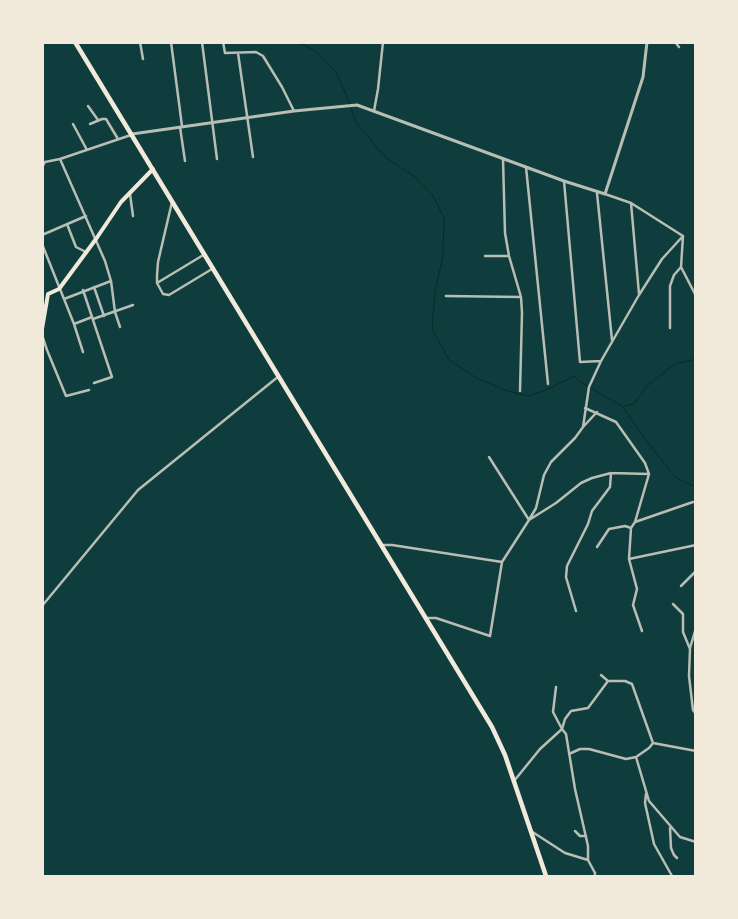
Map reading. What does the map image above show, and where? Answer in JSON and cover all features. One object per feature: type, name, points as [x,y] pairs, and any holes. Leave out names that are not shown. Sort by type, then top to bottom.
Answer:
[{"type":"main road","points":[[75,42],[492,727],[505,755],[546,876]]},
{"type":"main road","points":[[42,329],[48,294],[59,289],[96,240],[120,202],[153,169]]},
{"type":"street","points":[[140,42],[143,59]]},
{"type":"street","points":[[171,42],[185,160]]},
{"type":"street","points":[[202,42],[217,158]]},
{"type":"street","points":[[223,42],[225,54],[256,52],[263,56],[294,111]]},
{"type":"street","points":[[374,111],[383,42]]},
{"type":"street","points":[[605,194],[642,77],[647,42]]},
{"type":"street","points":[[675,42],[679,47]]},
{"type":"street","points":[[238,53],[253,156]]},
{"type":"street","points":[[42,167],[45,162],[132,134],[247,117],[357,105],[564,181],[631,203],[683,236]]},
{"type":"street","points":[[88,106],[98,120]]},
{"type":"street","points":[[90,124],[106,119],[118,139]]},
{"type":"street","points":[[73,124],[86,150]]},
{"type":"street","points":[[42,158],[45,162]]},
{"type":"street","points":[[60,158],[96,240],[111,281],[115,312],[120,327]]},
{"type":"street","points":[[503,159],[506,233],[509,256],[521,297],[520,391]]},
{"type":"street","points":[[526,167],[548,384]]},
{"type":"street","points":[[564,181],[580,362],[601,362]]},
{"type":"street","points":[[129,193],[133,216]]},
{"type":"street","points":[[598,193],[612,342]]},
{"type":"street","points":[[172,200],[158,262],[157,284],[163,294],[169,294],[213,268]]},
{"type":"street","points":[[631,203],[639,295]]},
{"type":"street","points":[[42,235],[86,216]]},
{"type":"street","points":[[67,224],[76,247],[87,252]]},
{"type":"street","points":[[683,236],[681,267],[696,296]]},
{"type":"street","points":[[583,427],[589,387],[601,362],[662,259],[683,236]]},
{"type":"street","points":[[42,244],[74,324],[83,352]]},
{"type":"street","points":[[157,284],[205,254]]},
{"type":"street","points":[[485,256],[509,256]]},
{"type":"street","points":[[670,328],[670,286],[674,275],[681,267]]},
{"type":"street","points":[[64,299],[83,290],[111,281]]},
{"type":"street","points":[[94,287],[104,316]]},
{"type":"street","points":[[83,290],[112,377],[94,383]]},
{"type":"street","points":[[446,296],[521,297]]},
{"type":"street","points":[[74,324],[104,316],[133,305]]},
{"type":"street","points":[[42,334],[66,396],[89,390]]},
{"type":"street","points":[[42,606],[138,490],[280,376]]},
{"type":"street","points":[[585,408],[616,422],[646,463],[649,474],[636,522],[631,528],[629,559],[637,589],[633,605],[642,631]]},
{"type":"street","points":[[426,618],[436,618],[490,636],[502,562],[536,508],[544,475],[551,462],[597,412]]},
{"type":"street","points":[[489,457],[528,520]]},
{"type":"street","points":[[528,520],[556,503],[581,483],[592,478],[611,473],[649,474]]},
{"type":"street","points":[[576,611],[566,577],[567,566],[588,524],[592,511],[610,487],[611,473]]},
{"type":"street","points":[[636,522],[694,502]]},
{"type":"street","points":[[597,547],[610,530],[625,526],[631,528]]},
{"type":"street","points":[[382,545],[502,562]]},
{"type":"street","points":[[629,559],[696,545]]},
{"type":"street","points":[[681,586],[696,571]]},
{"type":"street","points":[[673,604],[683,614],[683,632],[690,648]]},
{"type":"street","points":[[696,628],[690,648],[689,676],[693,710],[696,714]]},
{"type":"street","points":[[601,676],[608,681],[625,681],[632,684],[653,744]]},
{"type":"street","points":[[514,781],[540,749],[562,729],[565,719],[571,712],[588,708],[608,681]]},
{"type":"street","points":[[556,687],[553,712],[566,734],[575,789],[588,846],[588,860],[595,876]]},
{"type":"street","points":[[653,744],[696,751]]},
{"type":"street","points":[[569,754],[580,749],[589,749],[626,759],[636,757],[653,744]]},
{"type":"street","points":[[636,757],[649,802],[680,837],[696,842]]},
{"type":"street","points":[[646,792],[645,803],[654,844],[672,876]]},
{"type":"street","points":[[670,827],[671,848],[677,858]]},
{"type":"street","points":[[530,830],[565,853],[588,860]]},
{"type":"street","points":[[575,831],[580,836],[586,836]]},
{"type":"waterway","points":[[297,42],[316,51],[336,72],[356,122],[386,158],[415,177],[432,194],[444,218],[443,256],[435,291],[432,329],[449,360],[475,377],[504,390],[528,396],[544,391],[574,376],[580,382],[622,406],[675,477],[696,487]]},
{"type":"waterway","points":[[624,406],[634,404],[648,385],[675,364],[696,359]]}]
